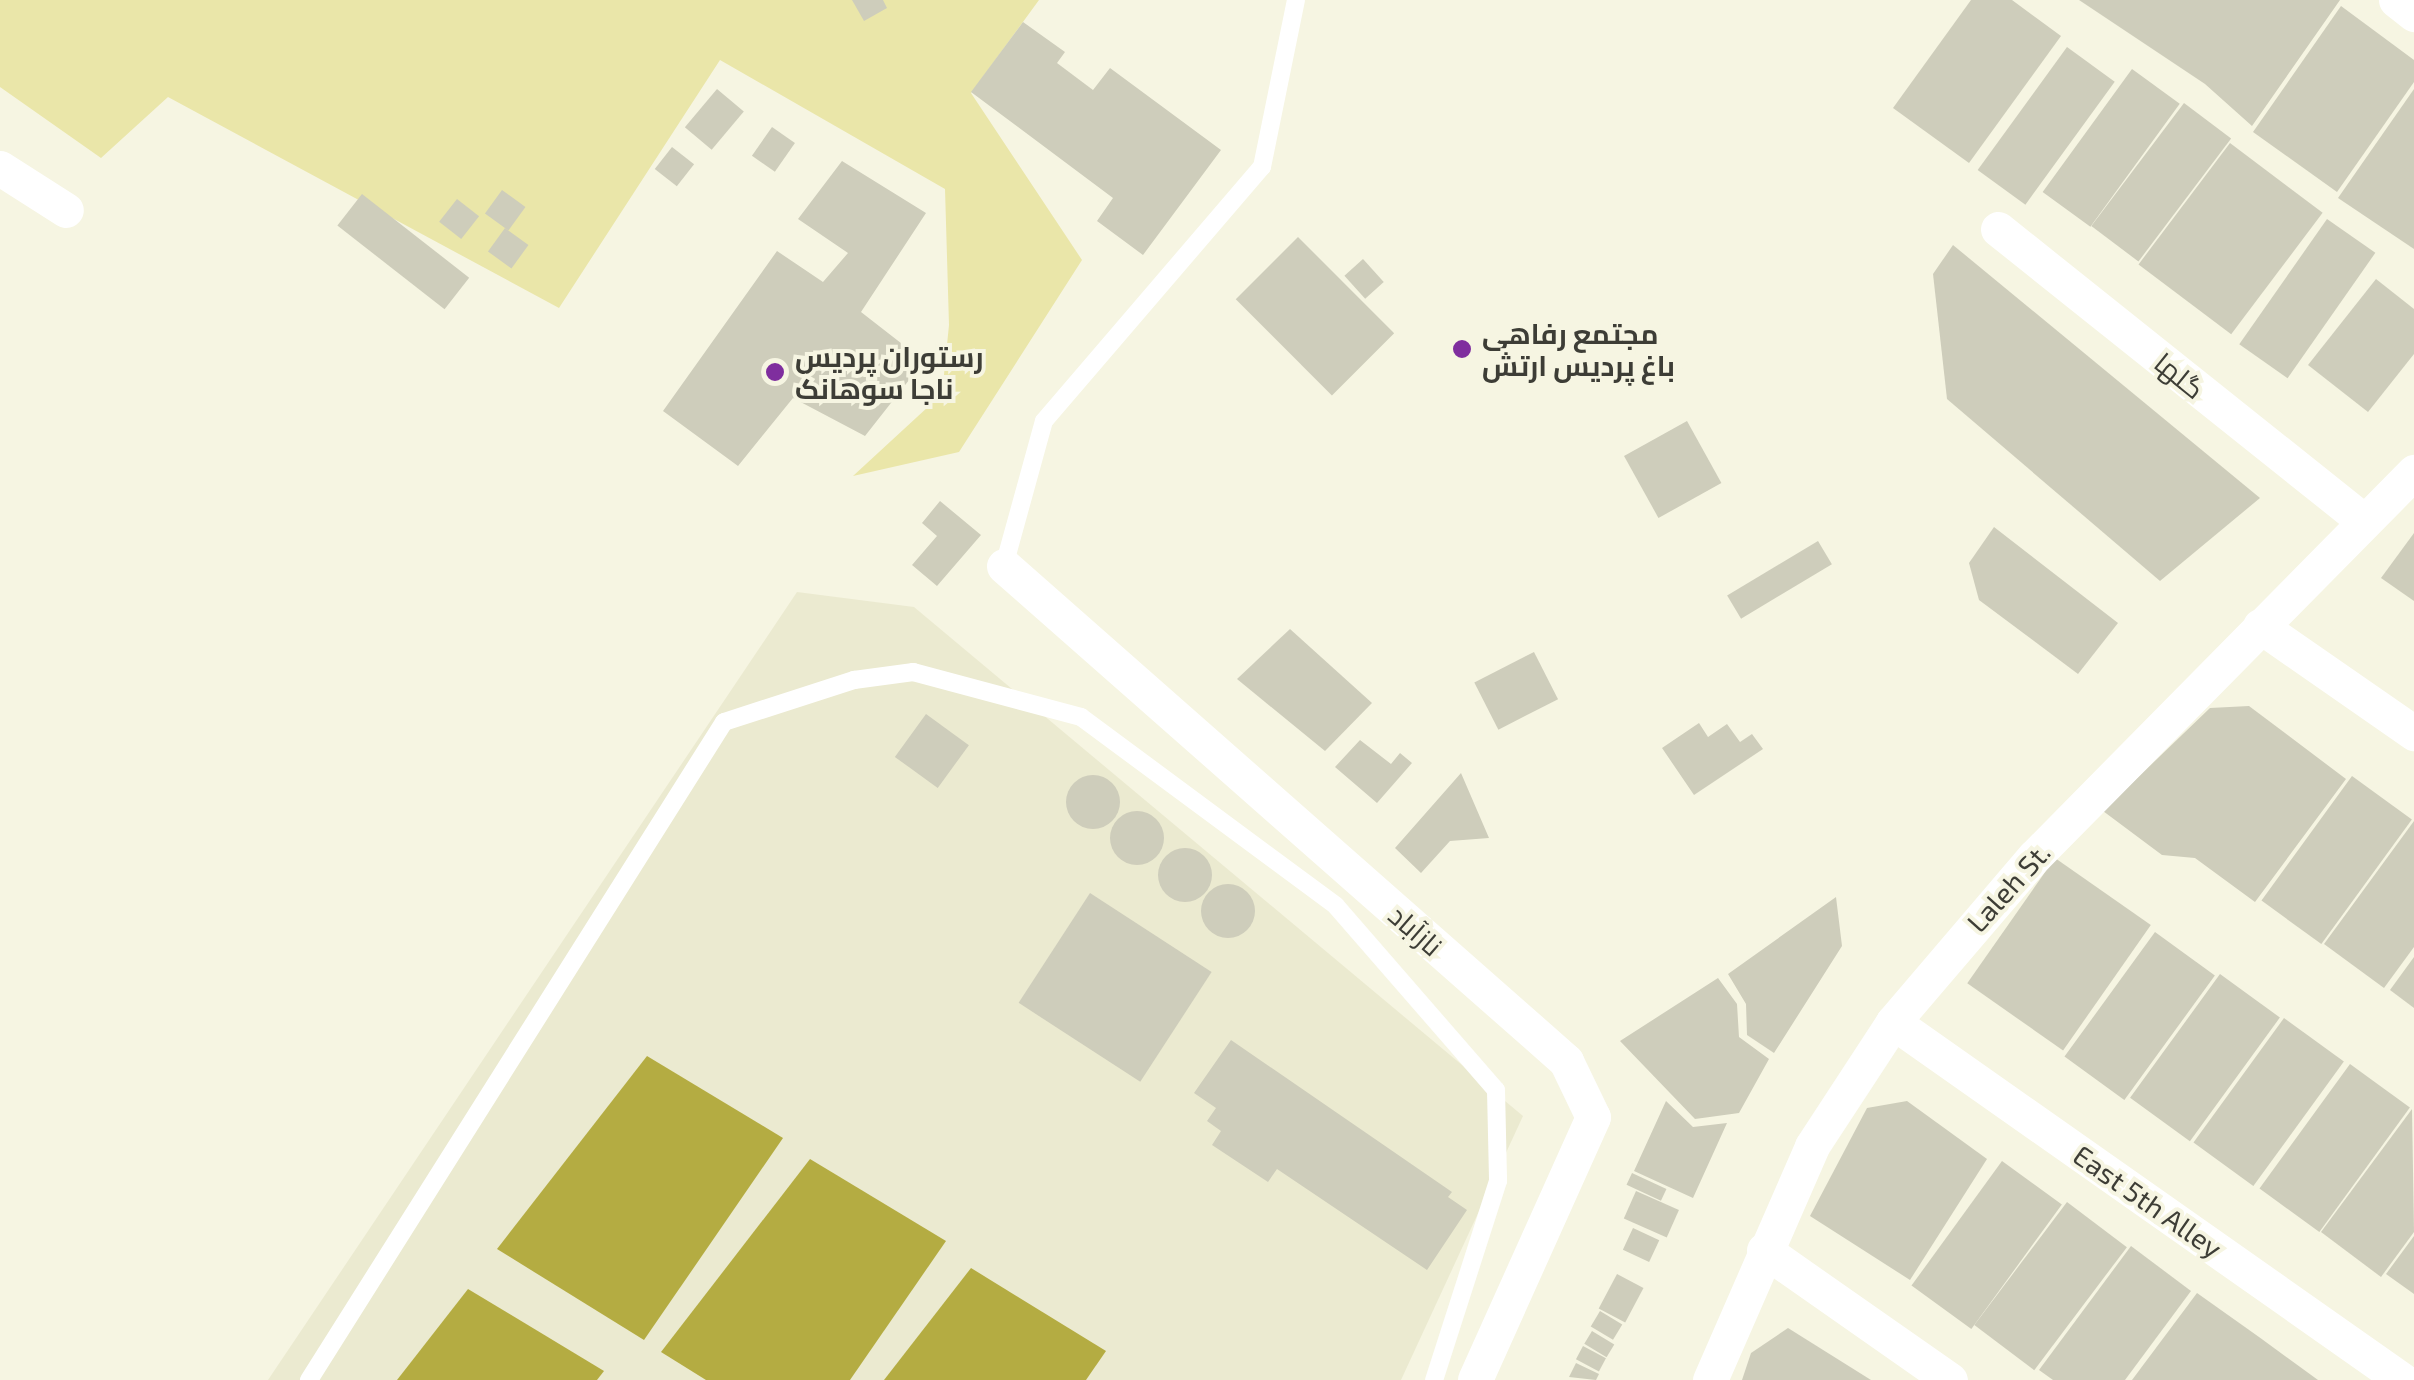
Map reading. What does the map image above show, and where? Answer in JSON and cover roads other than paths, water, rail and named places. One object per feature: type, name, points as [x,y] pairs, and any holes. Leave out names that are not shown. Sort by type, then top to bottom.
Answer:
[{"type":"street","points":[[2396,0],[2414,14]]},
{"type":"street","points":[[0,168],[66,210]]},
{"type":"street","name":"گلها","points":[[1998,230],[2362,520]]},
{"type":"street","name":"Laleh St.","points":[[1710,1380],[1812,1146],[1893,1022],[2035,856],[2362,520],[2414,472]]},
{"type":"street","name":"نازآباد","points":[[1004,566],[1566,1061],[1593,1117],[1476,1380]]},
{"type":"street","points":[[2260,626],[2414,733]]},
{"type":"street","name":"East 5th Alley","points":[[1893,1022],[2402,1380]]},
{"type":"street","points":[[1764,1250],[1950,1380]]},
{"type":"lane","points":[[1004,566],[1044,421],[1262,167],[1296,0]]},
{"type":"lane","points":[[310,1380],[724,722],[854,680],[913,672],[1081,717],[1336,906],[1496,1090],[1498,1180],[1434,1380]]},
{"type":"place","name":"مجتمع رفاهی باغ پردیس ارتش","points":[[1462,349]]},
{"type":"place","name":"رستوران پردیس ناجا سوهانک","points":[[775,372]]}]
